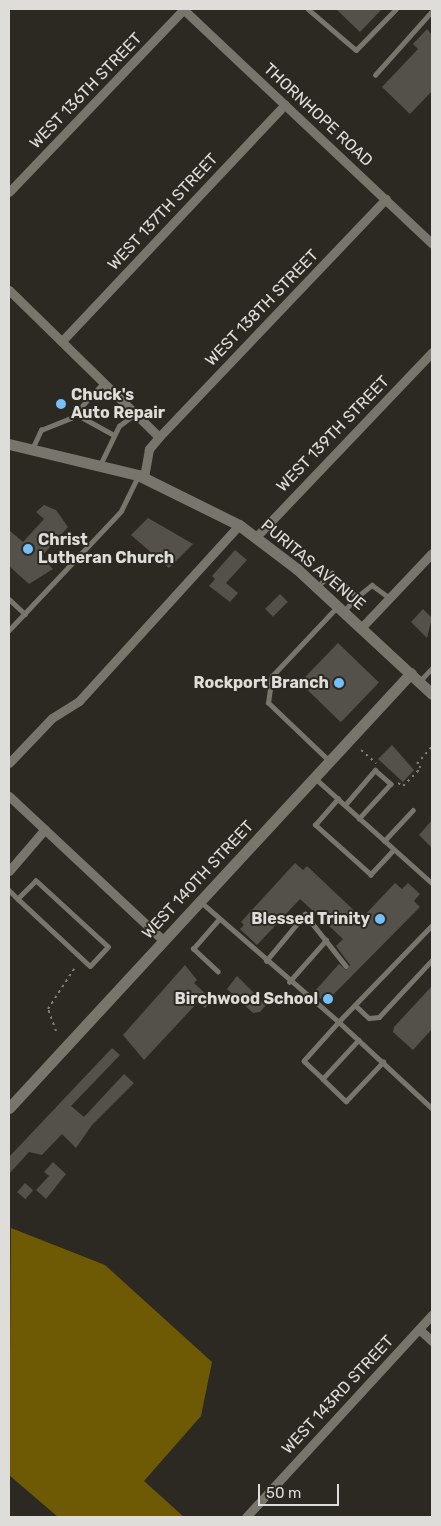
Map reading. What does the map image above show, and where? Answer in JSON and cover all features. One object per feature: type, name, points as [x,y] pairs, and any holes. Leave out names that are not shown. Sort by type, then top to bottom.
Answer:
[{"type":"street","name":"THORNHOPE ROAD","points":[[184,9],[432,244]]},
{"type":"street","name":"WEST 136TH STREET","points":[[9,192],[184,9]]},
{"type":"street","name":"WEST 137TH STREET","points":[[62,341],[285,104]]},
{"type":"street","name":"WEST 138TH STREET","points":[[159,438],[386,199]]},
{"type":"street","points":[[9,290],[159,438],[149,449],[141,476]]},
{"type":"street","name":"WEST 139TH STREET","points":[[256,537],[432,352]]},
{"type":"street","name":"PURITAS AVENUE","points":[[9,444],[101,463],[141,476],[239,525],[318,586],[432,694]]},
{"type":"street","points":[[9,763],[52,718],[79,701],[239,525]]},
{"type":"street","points":[[362,627],[432,553]]},
{"type":"street","name":"WEST 140TH STREET","points":[[9,1108],[330,762],[415,677]]},
{"type":"street","points":[[9,796],[164,941]]},
{"type":"street","points":[[9,870],[45,829]]},
{"type":"street","name":"WEST 143RD STREET","points":[[246,1517],[432,1315]]},
{"type":"street","points":[[419,1329],[432,1341]]},
{"type":"lane","points":[[308,9],[356,50],[396,9]]},
{"type":"lane","points":[[375,75],[432,11]]},
{"type":"lane","points":[[33,448],[41,430],[76,414],[104,382]]},
{"type":"lane","points":[[76,414],[114,434]]},
{"type":"lane","points":[[101,463],[114,434],[135,414]]},
{"type":"lane","points":[[9,630],[121,510],[141,476]]},
{"type":"lane","points":[[318,586],[332,573],[357,597]]},
{"type":"lane","points":[[330,762],[268,703],[272,676],[342,608],[372,585],[390,598]]},
{"type":"lane","points":[[9,599],[25,614]]},
{"type":"lane","points":[[415,677],[432,668]]},
{"type":"lane","points":[[345,805],[376,770],[391,784],[359,819]]},
{"type":"lane","points":[[315,778],[432,883]]},
{"type":"lane","points":[[338,799],[315,825],[371,875],[394,850]]},
{"type":"lane","points":[[384,841],[413,810]]},
{"type":"lane","points":[[9,890],[18,899],[90,966],[108,947],[36,881],[18,899]]},
{"type":"lane","points":[[200,902],[289,982],[339,1022],[432,1108]]},
{"type":"lane","points":[[266,961],[305,914],[346,966]]},
{"type":"lane","points":[[218,972],[193,949],[220,919]]},
{"type":"lane","points":[[382,1062],[346,1101],[304,1061],[355,1005],[432,926]]},
{"type":"lane","points":[[289,982],[326,940]]},
{"type":"lane","points":[[355,1005],[369,1018],[379,1017],[432,960]]},
{"type":"lane","points":[[323,1079],[359,1040]]},
{"type":"path","points":[[396,780],[403,786],[421,768],[416,764],[432,746]]},
{"type":"path","points":[[361,750],[382,768]]},
{"type":"path","points":[[56,1031],[48,1009],[74,969]]},
{"type":"shaded area","points":[[11,1228],[105,1265],[212,1362],[201,1416],[144,1481],[184,1517],[58,1517],[9,1475]]},
{"type":"building","points":[[336,9],[382,9],[360,32]]},
{"type":"building","points":[[427,29],[432,35],[432,91],[410,114],[382,87],[418,49],[413,44]]},
{"type":"building","name":"Christ Lutheran Church","points":[[44,505],[56,510],[68,527],[41,557],[53,569],[29,584],[9,566],[9,530],[23,542],[44,519],[36,512]]},
{"type":"building","points":[[148,518],[193,544],[169,568],[131,535]]},
{"type":"building","points":[[235,550],[247,560],[226,583],[238,593],[230,602],[209,586],[215,579],[212,576]]},
{"type":"building","points":[[280,594],[288,602],[273,617],[265,609]]},
{"type":"building","points":[[423,609],[432,618],[427,638],[411,622]]},
{"type":"building","name":"Rockport Branch","points":[[338,643],[379,683],[341,722],[300,683]]},
{"type":"building","points":[[392,745],[414,770],[403,782],[378,759]]},
{"type":"building","points":[[432,820],[432,848],[419,835]]},
{"type":"building","points":[[295,863],[303,870],[307,866],[362,918],[395,883],[402,889],[408,883],[420,894],[414,901],[420,907],[325,1003],[314,992],[339,964],[346,970],[350,965],[336,946],[343,939],[300,899],[257,945],[240,929],[244,925],[241,922]]},
{"type":"building","points":[[185,965],[197,980],[194,983],[212,1000],[205,1008],[198,1002],[144,1060],[123,1035]]},
{"type":"building","points":[[237,976],[266,1005],[260,1012],[253,1013],[227,989]]},
{"type":"building","points":[[432,986],[432,1029],[413,1050],[393,1032],[394,1027]]},
{"type":"building","points":[[112,1048],[120,1055],[71,1106],[84,1117],[124,1074],[134,1083],[92,1125],[76,1148],[62,1134],[42,1155],[29,1152],[9,1174],[9,1157]]},
{"type":"building","points":[[53,1162],[66,1174],[46,1199],[36,1190],[49,1176],[44,1172]]},
{"type":"building","points":[[25,1183],[33,1190],[25,1199],[17,1192]]},
{"type":"place","name":"Chuck's Auto Repair","points":[[61,404]]},
{"type":"place","name":"Christ Lutheran Church","points":[[28,549]]},
{"type":"place","name":"Rockport Branch","points":[[339,683]]},
{"type":"place","name":"Blessed Trinity","points":[[380,919]]},
{"type":"place","name":"Birchwood School","points":[[328,999]]}]
